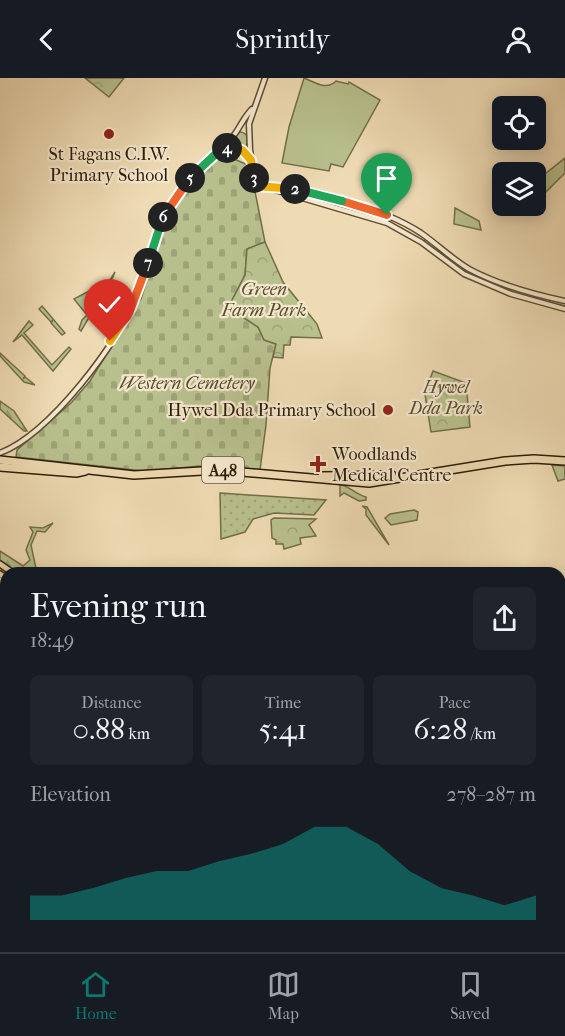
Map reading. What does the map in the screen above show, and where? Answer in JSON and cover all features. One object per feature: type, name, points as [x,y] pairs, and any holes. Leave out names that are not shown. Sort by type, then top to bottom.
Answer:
[{"type":"highway","name":"A48","points":[[3,460],[36,470],[80,474],[85,471]]},
{"type":"highway","name":"A48","points":[[3,460],[85,471],[150,476],[219,470],[311,478],[396,477],[515,460],[565,461]]},
{"type":"street","points":[[3,460],[63,404],[88,375],[137,298],[156,232],[168,208],[186,181],[238,130],[252,109],[265,78]]},
{"type":"street","points":[[252,109],[249,146],[256,186],[321,194],[378,211],[425,236],[457,261],[483,275],[526,291],[565,301]]},
{"type":"street","points":[[238,130],[243,129],[249,132]]},
{"type":"street","points":[[229,141],[232,148]]},
{"type":"street","points":[[242,150],[249,146]]},
{"type":"street","points":[[220,150],[232,148],[242,150],[251,160]]},
{"type":"street","points":[[271,188],[375,218],[421,242],[454,268],[477,280],[521,298],[565,309]]},
{"type":"street","points":[[319,201],[321,194]]},
{"type":"street","points":[[375,218],[378,211]]},
{"type":"street","points":[[387,223],[390,216]]},
{"type":"street","points":[[421,242],[425,236]]},
{"type":"street","points":[[477,280],[483,275]]},
{"type":"street","points":[[3,460],[16,446]]},
{"type":"green space","points":[[85,78],[124,78],[109,97]]},
{"type":"green space","points":[[304,78],[324,86],[336,81],[348,84],[349,82],[380,100],[343,167],[331,164],[329,171],[282,163],[289,127]]},
{"type":"green space","points":[[237,132],[243,132],[248,140],[246,146],[237,148],[232,143],[232,137]]},
{"type":"green space","points":[[224,151],[239,153],[237,158],[223,154],[188,186],[167,214],[182,188]]},
{"type":"green space","name":"Western Cemetery","points":[[223,154],[250,166],[265,242],[247,249],[245,275],[229,306],[230,309],[258,327],[264,340],[276,344],[270,368],[260,470],[213,465],[144,471],[16,457],[17,450],[71,403],[90,381],[141,299],[167,218],[188,186]]},
{"type":"green space","points":[[565,158],[565,173],[546,192],[546,173]]},
{"type":"green space","points":[[326,197],[369,209],[367,214],[326,203],[323,200]]},
{"type":"green space","points":[[455,208],[479,221],[481,230],[454,224]]},
{"type":"green space","points":[[426,239],[474,272],[472,276],[458,269],[423,242]]},
{"type":"green space","name":"Green Farm Park","points":[[265,242],[283,282],[317,324],[322,338],[291,337],[290,345],[284,345],[283,358],[273,357],[276,344],[264,340],[258,327],[230,309],[229,306],[245,275],[247,249]]},
{"type":"green space","points":[[115,272],[81,331],[79,329],[82,320],[87,315],[74,299],[110,280]]},
{"type":"green space","points":[[484,278],[536,296],[537,299],[510,293],[484,282]]},
{"type":"green space","points":[[42,306],[65,333],[62,335],[51,323],[53,320],[51,322],[39,309]]},
{"type":"green space","points":[[29,321],[33,325],[24,333],[52,365],[69,347],[71,349],[53,371],[22,335],[13,342]]},
{"type":"green space","points":[[0,353],[25,376],[23,379],[25,377],[35,385],[24,382],[0,356]]},
{"type":"green space","name":"Hywel Dda Park","points":[[433,371],[466,383],[470,427],[431,432],[424,388],[427,387]]},
{"type":"green space","points":[[0,401],[14,411],[27,431],[24,431],[0,409]]},
{"type":"green space","points":[[552,465],[565,466],[565,479],[558,481]]},
{"type":"green space","points":[[340,485],[366,497],[366,500],[359,501],[344,493],[340,496]]},
{"type":"green space","points":[[220,493],[326,500],[314,515],[274,513],[253,519],[245,532],[221,539]]},
{"type":"green space","points":[[362,506],[367,507],[389,545],[366,515],[366,509]]},
{"type":"green space","points":[[414,510],[418,512],[417,520],[391,525],[385,518],[390,514]]},
{"type":"green space","points":[[274,518],[316,519],[309,525],[316,536],[300,538],[301,544],[284,549],[283,544],[276,544],[276,540],[272,538],[271,520]]},
{"type":"green space","points":[[53,523],[45,532],[37,531],[31,545],[36,567],[7,567],[0,562],[0,551],[23,566],[30,560],[26,550],[33,532],[30,527],[43,528]]},
{"type":"place","name":"St Fagans C.I.W. Primary School","points":[[109,134]]},
{"type":"place","name":"Hywel Dda Primary School","points":[[388,410]]},
{"type":"place","name":"Woodlands Medical Centre","points":[[318,464]]},
{"type":"route","points":[[110,341],[138,295],[156,232],[176,194],[186,181],[220,150],[232,148],[242,150],[251,160],[256,186],[312,192],[387,215]]}]
